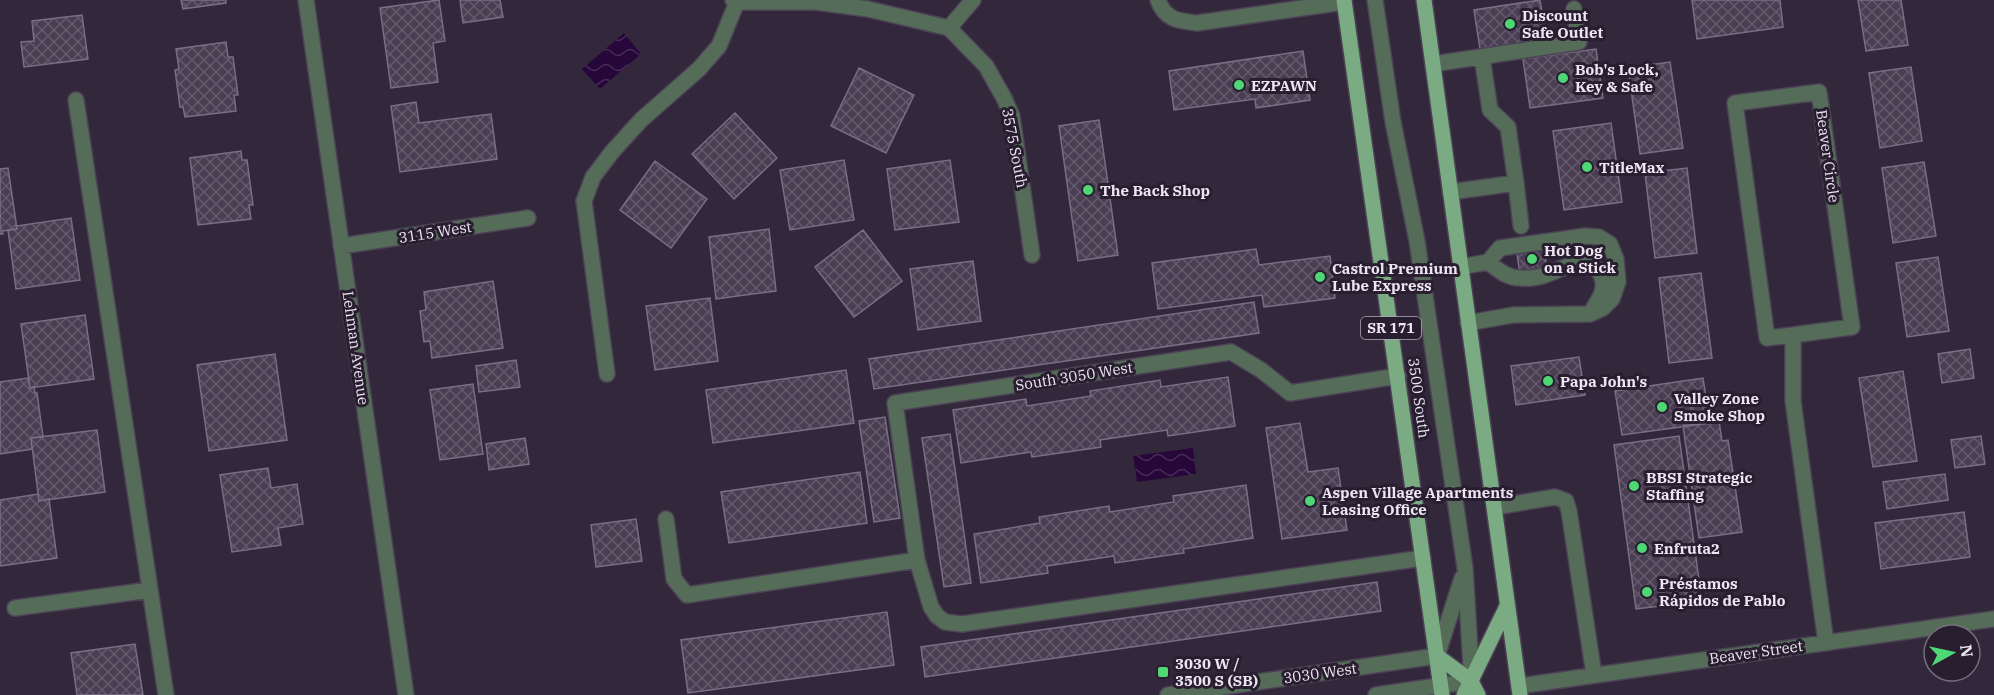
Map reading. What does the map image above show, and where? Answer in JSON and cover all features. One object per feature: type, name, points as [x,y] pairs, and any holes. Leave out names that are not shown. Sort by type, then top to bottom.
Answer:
[{"type":"main road","points":[[1424,0],[1520,690]]},
{"type":"main road","name":"3500 South","points":[[1344,1],[1442,690]]},
{"type":"main road","points":[[1437,656],[1472,692],[1508,605]]},
{"type":"street","name":"Lehman Avenue","points":[[306,0],[406,695]]},
{"type":"street","points":[[607,374],[584,201],[593,177],[612,152],[641,120],[699,69],[718,46],[735,1],[816,2],[868,9],[950,28],[973,0]]},
{"type":"street","points":[[1158,0],[1161,9],[1175,20],[1197,23],[1344,1]]},
{"type":"street","points":[[1375,0],[1393,122],[1417,241],[1465,568],[1472,692],[1442,690],[1376,695]]},
{"type":"street","points":[[1432,64],[1578,42],[1574,9]]},
{"type":"street","name":"3575 South","points":[[950,28],[986,66],[1005,98],[1012,117],[1032,255]]},
{"type":"street","points":[[1482,57],[1490,110],[1508,127],[1521,226]]},
{"type":"street","name":"Beaver Circle","points":[[1819,92],[1852,327],[1793,335],[1767,338],[1735,104],[1819,92]]},
{"type":"street","points":[[76,100],[166,695]]},
{"type":"street","points":[[1450,192],[1516,183]]},
{"type":"street","name":"3115 West","points":[[341,246],[528,218]]},
{"type":"street","points":[[1461,267],[1488,262],[1500,249],[1553,240],[1599,237],[1610,244],[1616,259],[1618,282],[1612,299],[1603,308],[1590,314],[1513,315],[1468,323]]},
{"type":"street","points":[[1488,262],[1501,273],[1520,278],[1547,275],[1563,266],[1578,263],[1589,264],[1599,271],[1604,281],[1603,294],[1590,314]]},
{"type":"street","points":[[1793,335],[1793,401],[1826,643]]},
{"type":"street","name":"South 3050 West","points":[[916,560],[895,403],[1231,352],[1261,370],[1290,393],[1398,376]]},
{"type":"street","points":[[1495,507],[1555,497],[1566,501],[1594,675]]},
{"type":"street","points":[[666,519],[674,579],[687,595],[916,560],[937,616],[945,622],[962,624],[1423,558]]},
{"type":"street","points":[[1437,656],[1465,568]]},
{"type":"street","points":[[15,608],[150,590]]},
{"type":"street","name":"Beaver Street","points":[[1520,690],[1594,675],[1994,620]]},
{"type":"street","name":"3030 West","points":[[1168,695],[1437,656]]},
{"type":"water","points":[[624,33],[641,54],[600,89],[582,69]]},
{"type":"water","points":[[1193,448],[1196,474],[1137,482],[1133,456]]},
{"type":"building","points":[[181,0],[226,0],[226,3],[183,9]]},
{"type":"building","points":[[439,0],[445,41],[433,43],[438,82],[391,88],[380,8]]},
{"type":"building","points":[[460,0],[500,0],[503,17],[463,23]]},
{"type":"building","name":"Discount Safe Outlet","points":[[1540,0],[1546,39],[1480,49],[1474,10]]},
{"type":"building","points":[[1692,0],[1780,0],[1783,27],[1697,39]]},
{"type":"building","points":[[1858,0],[1901,0],[1908,45],[1866,51]]},
{"type":"building","points":[[82,15],[88,59],[24,67],[21,42],[34,41],[32,21]]},
{"type":"building","points":[[226,42],[228,57],[233,57],[238,95],[234,95],[236,111],[185,117],[183,107],[180,107],[175,70],[179,69],[176,49]]},
{"type":"building","name":"Bob's Lock, Key & Safe","points":[[1596,49],[1603,98],[1530,108],[1523,59]]},
{"type":"building","name":"EZPAWN","points":[[1303,51],[1310,100],[1256,108],[1255,99],[1174,110],[1169,71]]},
{"type":"building","points":[[1670,62],[1683,148],[1640,154],[1628,68]]},
{"type":"building","points":[[1911,67],[1922,141],[1880,148],[1869,73]]},
{"type":"building","points":[[859,68],[914,95],[886,153],[831,126]]},
{"type":"building","points":[[416,102],[419,123],[491,114],[497,159],[400,172],[391,106]]},
{"type":"building","points":[[735,113],[777,158],[734,199],[692,154]]},
{"type":"building","name":"The Back Shop","points":[[1099,120],[1118,255],[1078,261],[1059,126]]},
{"type":"building","name":"TitleMax","points":[[1611,123],[1622,202],[1564,210],[1553,131]]},
{"type":"building","points":[[241,151],[242,160],[247,160],[253,205],[249,205],[251,219],[198,225],[190,158]]},
{"type":"building","points":[[844,160],[854,220],[790,230],[780,170]]},
{"type":"building","points":[[950,160],[959,222],[895,230],[887,169]]},
{"type":"building","points":[[655,161],[707,199],[671,248],[620,210]]},
{"type":"building","points":[[1924,162],[1936,236],[1893,243],[1882,168]]},
{"type":"building","points":[[8,168],[17,229],[2,231],[3,234],[0,234],[0,169]]},
{"type":"building","points":[[1687,168],[1697,253],[1655,258],[1645,173]]},
{"type":"building","points":[[71,218],[80,280],[16,289],[8,230],[17,229],[16,226]]},
{"type":"building","points":[[769,229],[776,291],[716,299],[709,237]]},
{"type":"building","points":[[863,230],[902,281],[854,317],[815,267]]},
{"type":"building","name":"Hot Dog on a Stick","points":[[1543,244],[1547,269],[1520,274],[1516,248]]},
{"type":"building","points":[[1256,249],[1259,265],[1330,256],[1335,298],[1264,307],[1262,295],[1158,309],[1152,263]]},
{"type":"building","points":[[1938,257],[1949,331],[1907,337],[1896,263]]},
{"type":"building","points":[[973,261],[981,321],[918,330],[910,269]]},
{"type":"building","points":[[1701,273],[1712,358],[1669,363],[1659,278]]},
{"type":"building","points":[[493,281],[503,348],[432,358],[430,341],[424,342],[420,311],[426,310],[424,292]]},
{"type":"building","points":[[710,298],[718,361],[655,370],[646,306]]},
{"type":"building","points":[[1254,302],[1259,333],[874,389],[869,359]]},
{"type":"building","points":[[85,315],[94,379],[30,388],[21,324]]},
{"type":"building","points":[[1970,349],[1974,378],[1942,383],[1938,354]]},
{"type":"building","points":[[275,354],[287,440],[209,451],[197,365]]},
{"type":"building","name":"Papa John's","points":[[1579,357],[1585,395],[1516,405],[1511,366]]},
{"type":"building","points":[[516,360],[520,387],[479,392],[476,366]]},
{"type":"building","points":[[846,370],[854,423],[713,443],[706,390]]},
{"type":"building","points":[[1903,371],[1917,461],[1873,467],[1859,378]]},
{"type":"building","points":[[1228,377],[1235,426],[1168,436],[1167,430],[1100,440],[1101,447],[1032,457],[1031,452],[961,463],[953,410],[1026,399],[1027,406],[1091,396],[1090,391],[1160,380],[1161,387]]},
{"type":"building","points":[[28,378],[30,388],[34,387],[37,393],[43,437],[31,438],[32,449],[0,454],[0,382]]},
{"type":"building","name":"Valley Zone Smoke Shop","points":[[1703,378],[1710,423],[1622,435],[1615,391]]},
{"type":"building","points":[[473,384],[483,454],[440,460],[430,390]]},
{"type":"building","points":[[885,417],[900,518],[874,522],[859,421]]},
{"type":"building","points":[[1719,421],[1722,441],[1728,440],[1742,532],[1699,538],[1683,426]]},
{"type":"building","name":"Aspen Village Apartments Leasing Office","points":[[1300,423],[1308,472],[1338,468],[1347,530],[1282,539],[1266,428]]},
{"type":"building","points":[[97,430],[105,492],[39,501],[31,438]]},
{"type":"building","points":[[950,434],[971,583],[944,587],[922,438]]},
{"type":"building","points":[[1679,436],[1702,601],[1636,609],[1614,445]]},
{"type":"building","points":[[1981,436],[1985,464],[1955,468],[1951,440]]},
{"type":"building","points":[[525,438],[529,464],[489,470],[486,444]]},
{"type":"building","points":[[268,468],[271,488],[297,484],[303,524],[278,528],[281,545],[232,552],[220,475]]},
{"type":"building","points":[[860,472],[867,523],[729,543],[721,492]]},
{"type":"building","points":[[1945,474],[1948,500],[1887,509],[1883,482]]},
{"type":"building","points":[[1246,485],[1253,538],[1183,549],[1184,553],[1115,563],[1114,556],[1047,566],[1048,573],[981,583],[974,534],[1040,523],[1039,517],[1109,506],[1110,512],[1174,502],[1173,496]]},
{"type":"building","points":[[38,494],[39,501],[49,499],[57,558],[0,566],[0,500]]},
{"type":"building","points":[[1964,512],[1970,557],[1881,569],[1875,523]]},
{"type":"building","points":[[636,519],[642,561],[596,567],[591,525]]},
{"type":"building","points":[[1377,582],[1381,611],[925,677],[921,647]]},
{"type":"building","points":[[887,612],[894,665],[688,693],[681,640]]},
{"type":"building","points":[[135,644],[143,695],[77,695],[71,653]]},
{"type":"place","name":"Discount Safe Outlet","points":[[1510,24]]},
{"type":"place","name":"Bob's Lock, Key & Safe","points":[[1563,78]]},
{"type":"place","name":"EZPAWN","points":[[1239,85]]},
{"type":"place","name":"TitleMax","points":[[1587,167]]},
{"type":"place","name":"The Back Shop","points":[[1088,190]]},
{"type":"place","name":"Hot Dog on a Stick","points":[[1532,259]]},
{"type":"place","name":"Castrol Premium Lube Express","points":[[1320,277]]},
{"type":"place","name":"Papa John's","points":[[1548,381]]},
{"type":"place","name":"Valley Zone Smoke Shop","points":[[1662,407]]},
{"type":"place","name":"BBSI Strategic Staffing","points":[[1634,486]]},
{"type":"place","name":"Aspen Village Apartments Leasing Office","points":[[1310,501]]},
{"type":"place","name":"Enfruta2","points":[[1642,548]]},
{"type":"place","name":"Préstamos Rápidos de Pablo","points":[[1647,592]]},
{"type":"place","name":"3030 W / 3500 S (SB)","points":[[1163,672]]}]
